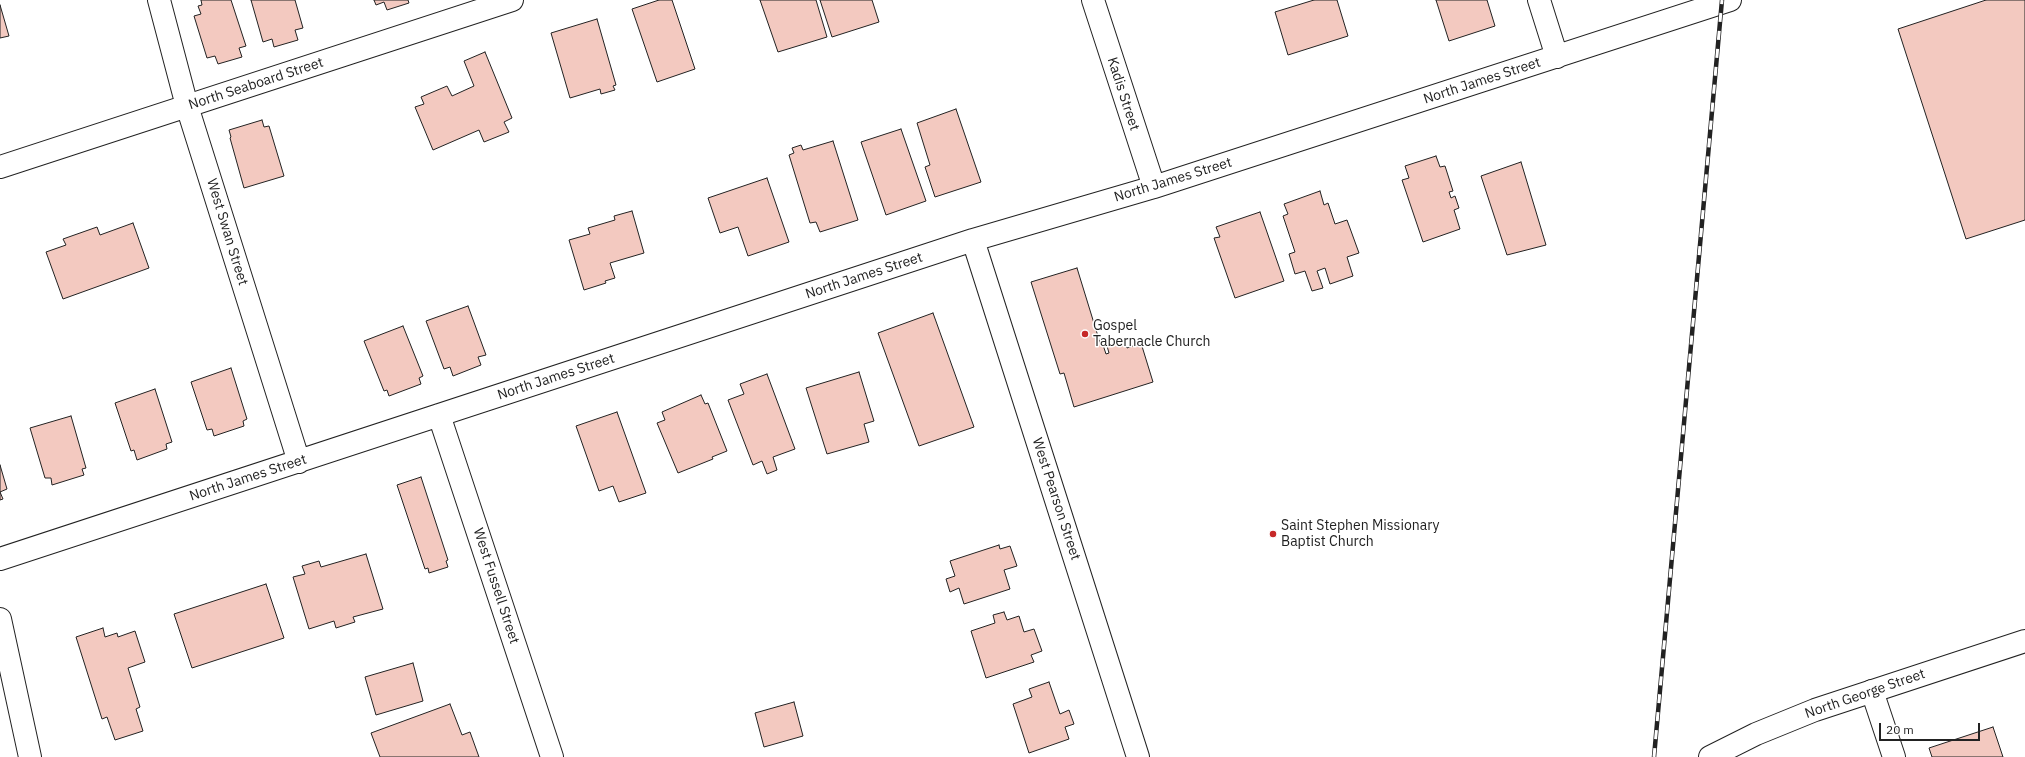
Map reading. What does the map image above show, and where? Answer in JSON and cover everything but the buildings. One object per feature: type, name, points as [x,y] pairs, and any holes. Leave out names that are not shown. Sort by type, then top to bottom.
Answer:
[{"type":"street","name":"West Swan Street","points":[[159,0],[187,106],[299,462]]},
{"type":"street","name":"North Seaboard Street","points":[[0,167],[512,0]]},
{"type":"street","name":"Kadis Street","points":[[1093,0],[1154,187]]},
{"type":"street","points":[[1538,0],[1557,57]]},
{"type":"street","name":"North James Street","points":[[0,559],[973,240],[1154,187],[1730,0]]},
{"type":"street","name":"West Pearson Street","points":[[973,240],[1138,757]]},
{"type":"street","name":"West Fussell Street","points":[[439,415],[552,757]]},
{"type":"street","points":[[0,619],[30,757]]},
{"type":"street","name":"North George Street","points":[[1710,757],[1756,734],[1814,710],[2025,641]]},
{"type":"street","points":[[1872,691],[1894,757]]},
{"type":"railway","points":[[1654,757],[1722,0]]},
{"type":"place","name":"Gospel Tabernacle Church","points":[[1085,334]]},
{"type":"place","name":"Saint Stephen Missionary Baptist Church","points":[[1273,534]]}]
